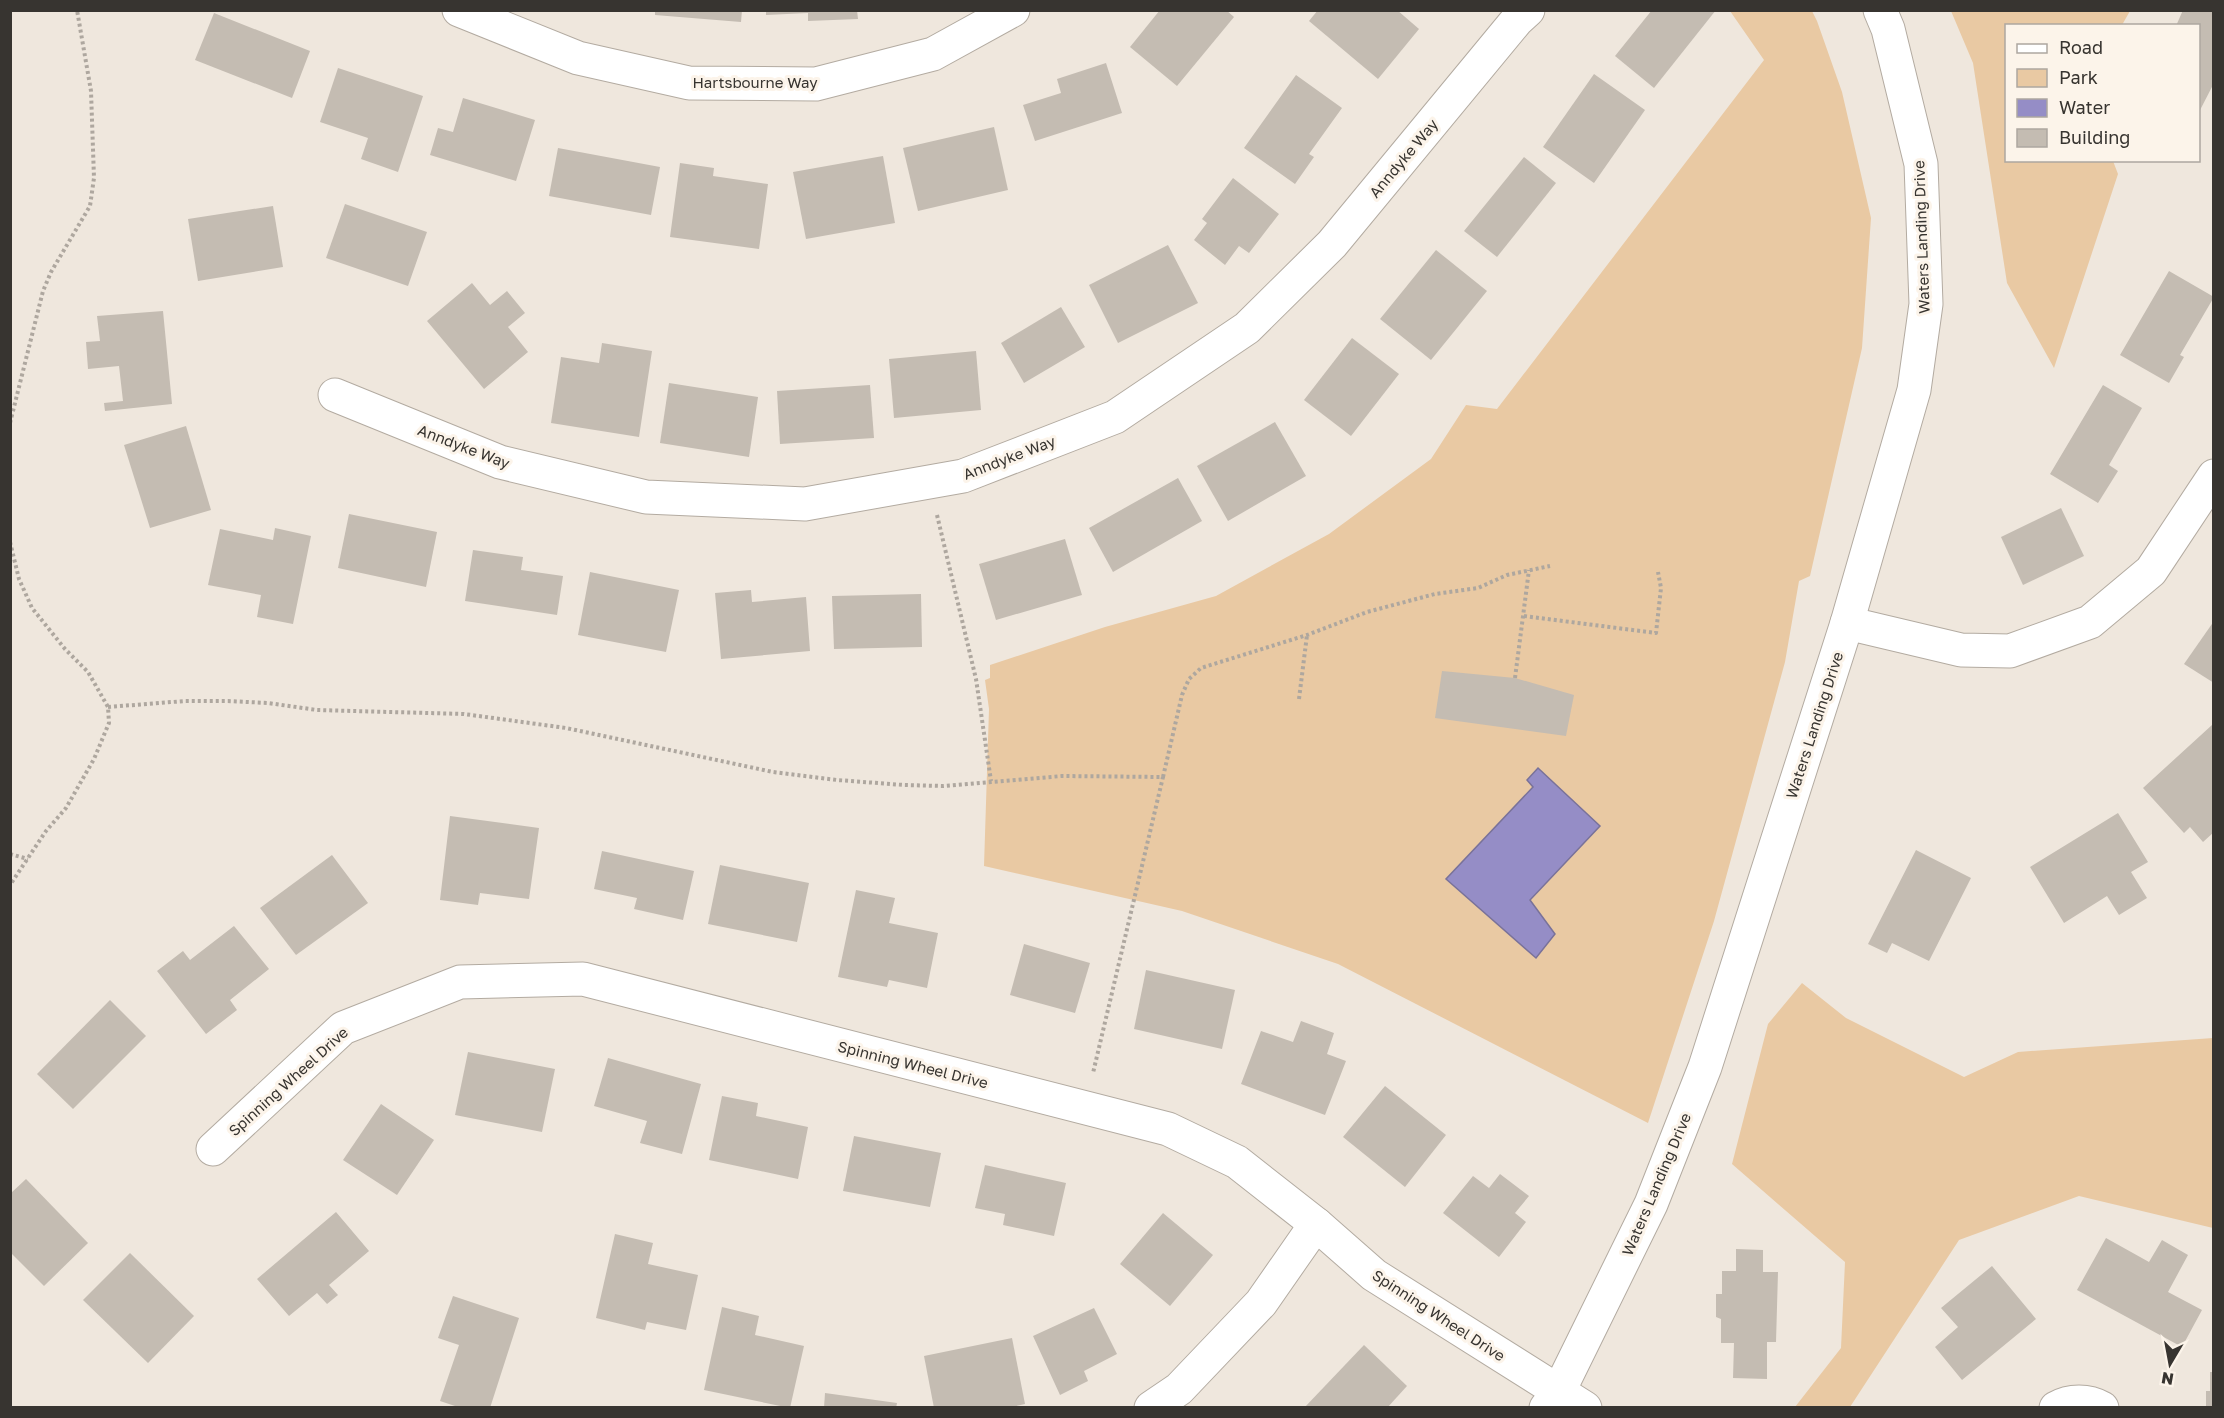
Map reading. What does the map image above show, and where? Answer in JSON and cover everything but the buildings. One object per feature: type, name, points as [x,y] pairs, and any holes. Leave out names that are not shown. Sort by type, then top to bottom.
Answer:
[{"type":"street","name":"Hartsbourne Way","points":[[459,10],[578,58],[689,83],[816,84],[933,54],[1013,10]]},
{"type":"street","name":"Waters Landing Drive","points":[[1563,1402],[1651,1204],[1705,1067],[1847,622],[1914,390],[1926,303],[1921,164],[1888,29],[1880,10]]},
{"type":"street","name":"Anndyke Way","points":[[335,395],[500,462],[646,497],[805,504],[963,476],[1115,417],[1247,328],[1332,244],[1516,14]]},
{"type":"street","points":[[1847,622],[1962,650],[2010,651],[2090,622],[2151,571],[2214,476]]},
{"type":"street","name":"Spinning Wheel Drive","points":[[213,1149],[343,1028],[460,982],[583,980],[1168,1129],[1237,1162],[1316,1224],[1374,1275],[1563,1402]]},
{"type":"street","points":[[1151,1407],[1179,1389],[1261,1303],[1316,1224]]},
{"type":"street","points":[[2056,1407],[2079,1401],[2102,1407]]},
{"type":"path","points":[[10,423],[43,291],[51,272],[90,206],[94,178],[91,91],[77,10]]},
{"type":"path","points":[[929,482],[976,679],[991,781]]},
{"type":"path","points":[[10,542],[19,579],[32,608],[65,650],[88,672],[108,707],[109,723],[94,759],[66,808],[10,885]]},
{"type":"path","points":[[1085,1107],[1182,695],[1188,679],[1201,668],[1307,635],[1367,612],[1435,594],[1478,588],[1507,575],[1550,566]]},
{"type":"path","points":[[1515,678],[1529,570]]},
{"type":"path","points":[[1524,616],[1656,633],[1661,588],[1658,572]]},
{"type":"path","points":[[1299,699],[1307,635]]},
{"type":"path","points":[[108,707],[185,701],[268,703],[317,710],[464,714],[566,728],[773,772],[837,780],[943,786],[1082,775],[1163,777]]},
{"type":"path","points":[[10,854],[28,859]]},
{"type":"green space","points":[[1730,11],[1812,11],[1817,21],[1842,92],[1871,218],[1862,348],[1810,576],[1799,581],[1785,662],[1714,921],[1648,1123],[1338,964],[1182,911],[984,866],[989,709],[985,680],[990,678],[990,665],[1105,627],[1216,596],[1329,534],[1431,459],[1466,405],[1497,409],[1764,60]]},
{"type":"green space","points":[[1951,11],[2130,11],[2123,24],[2005,24],[2005,162],[2113,162],[2118,174],[2054,368],[2007,283],[1973,63]]},
{"type":"green space","points":[[1802,983],[1846,1018],[1964,1077],[2018,1052],[2213,1038],[2213,1228],[2079,1196],[1959,1240],[1850,1407],[1795,1407],[1841,1348],[1845,1262],[1732,1164],[1768,1024]]},
{"type":"water","points":[[1538,768],[1600,826],[1530,900],[1555,934],[1536,958],[1446,879],[1533,787],[1527,780]]}]
